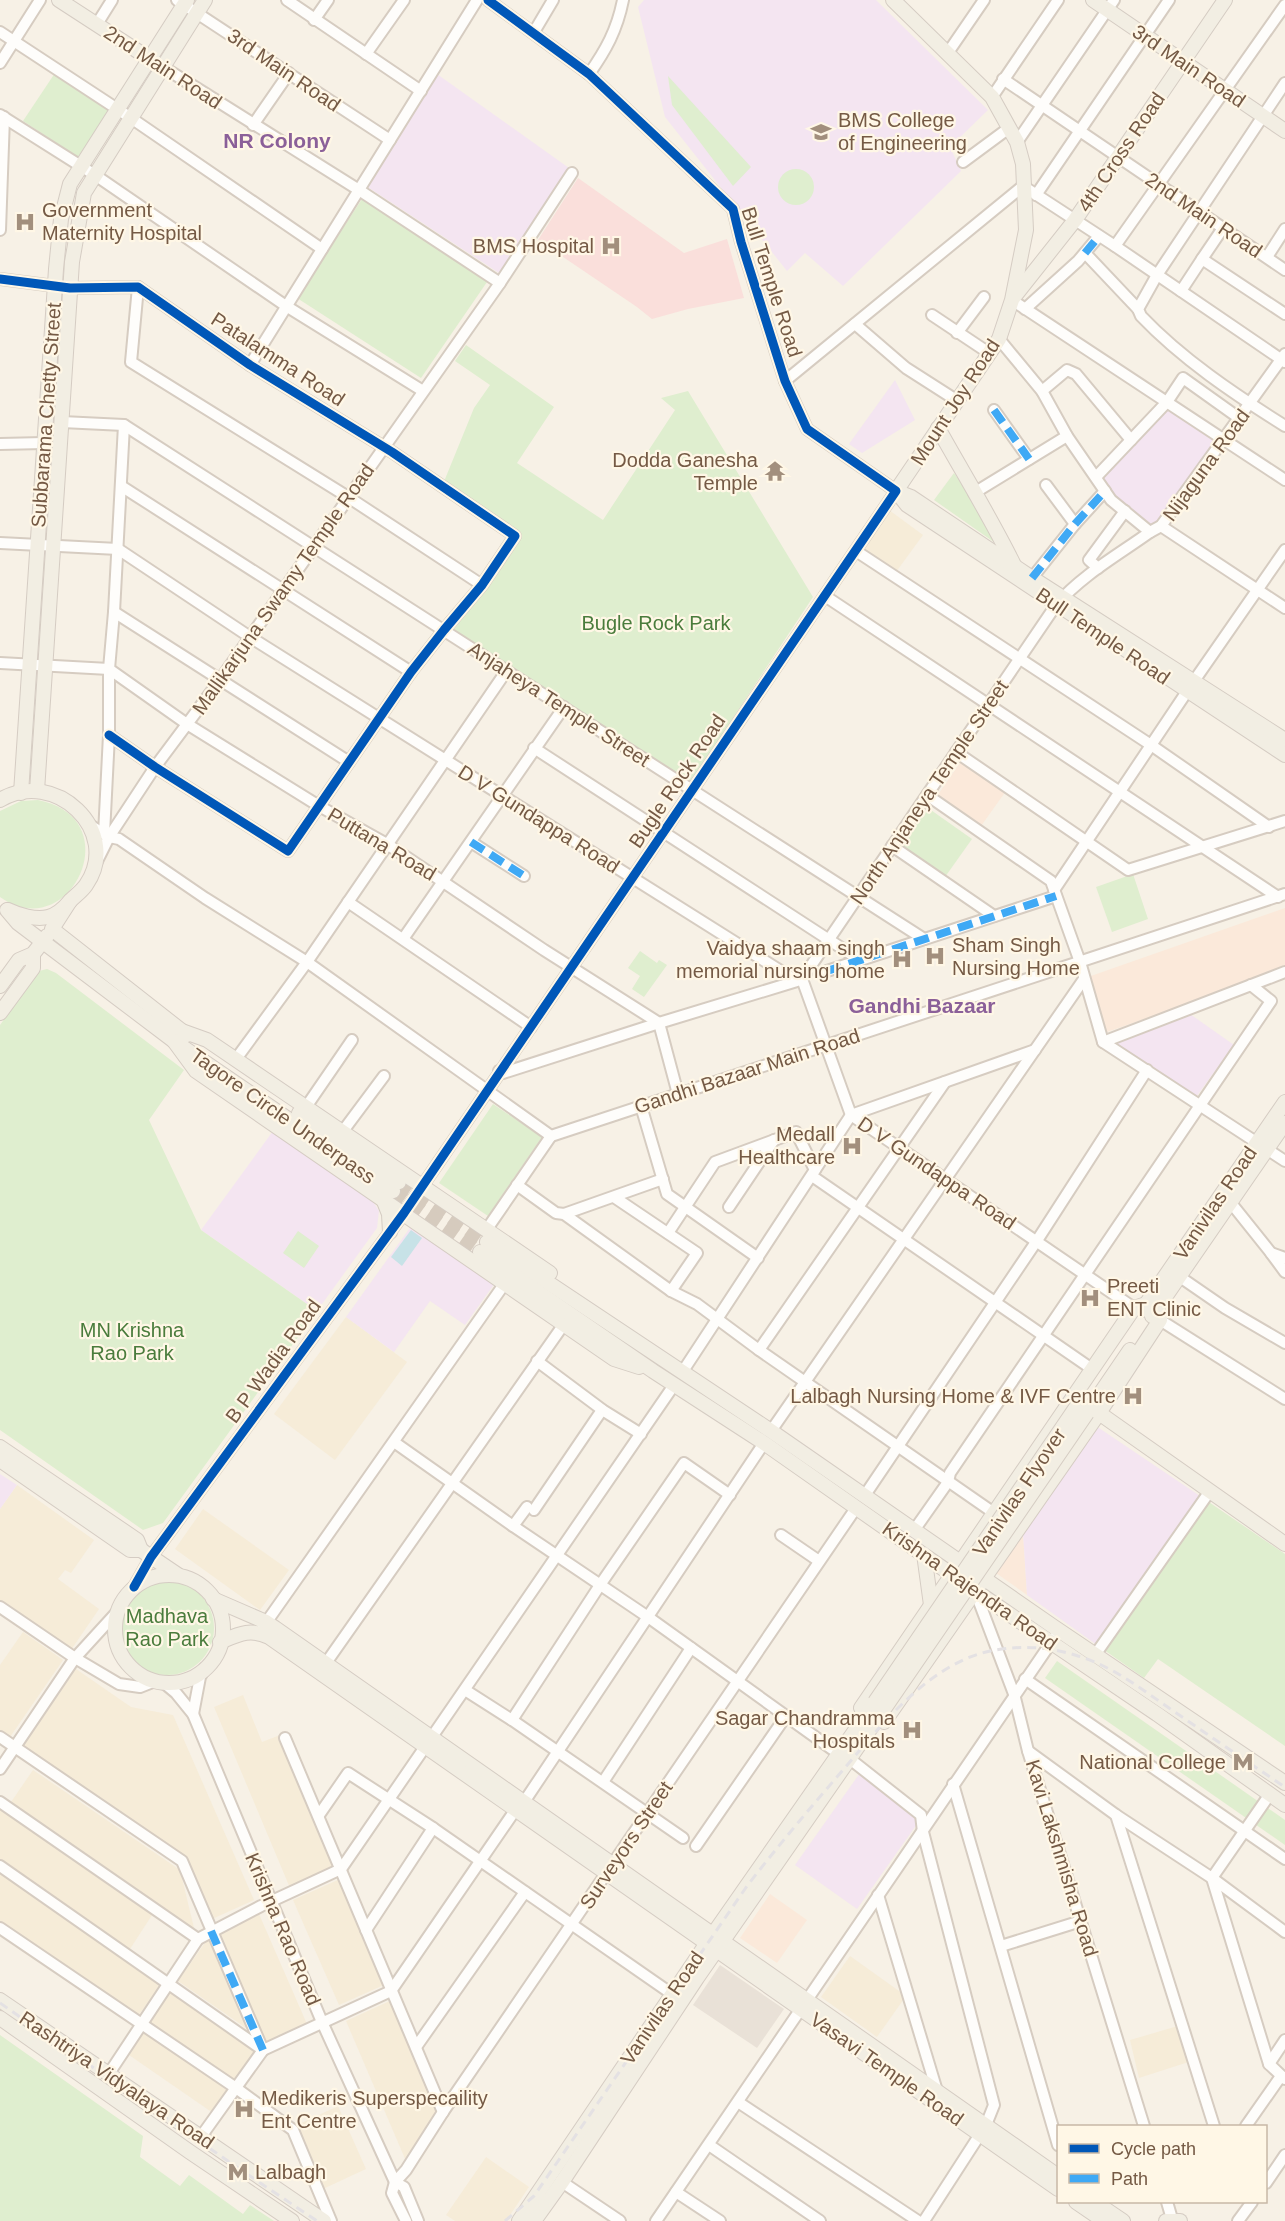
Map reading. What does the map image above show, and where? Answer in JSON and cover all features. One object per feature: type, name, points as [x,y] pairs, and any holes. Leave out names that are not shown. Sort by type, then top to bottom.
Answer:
[{"type":"main road","name":"2nd Main Road","points":[[59,0],[163,68]]},
{"type":"main road","name":"Subbarama Chetty Street","points":[[37,791],[72,262],[84,193],[206,0]]},
{"type":"main road","name":"Mount Joy Road","points":[[893,0],[908,5],[948,54],[992,97],[1017,142],[1023,164],[1026,230],[1012,300],[999,339],[896,492]]},
{"type":"main road","name":"3rd Main Road","points":[[1093,0],[1111,5],[1145,35],[1285,131]]},
{"type":"main road","name":"4th Cross Road","points":[[1012,300],[1075,220],[1224,0]]},
{"type":"main road","name":"Subbarama Chetty Street","points":[[21,793],[61,219],[70,184],[150,59],[183,2]]},
{"type":"main road","points":[[938,428],[994,524],[1014,565]]},
{"type":"main road","name":"Bull Temple Road","points":[[896,492],[911,497],[1014,565],[1060,601]]},
{"type":"main road","name":"Bull Temple Road","points":[[896,492],[907,506],[1060,601],[1190,686],[1285,755]]},
{"type":"main road","name":"Bull Temple Road","points":[[1190,686],[1285,740]]},
{"type":"main road","points":[[0,800],[21,793],[37,791],[63,798],[80,812],[88,824],[95,848],[94,866],[87,884],[63,908],[48,917],[19,915],[3,909]]},
{"type":"main road","points":[[0,986],[19,960],[33,954],[70,901]]},
{"type":"main road","points":[[3,909],[42,942],[178,1036],[207,1040],[422,1186],[485,1241],[653,1371]]},
{"type":"main road","points":[[52,929],[178,1036],[196,1071],[391,1191],[404,1213],[614,1359],[653,1371]]},
{"type":"main road","points":[[0,1013],[33,968],[33,954]]},
{"type":"main road","name":"Tagore Circle Underpass","points":[[178,1036],[391,1191]]},
{"type":"main road","name":"Vanivilas Road","points":[[1149,1310],[1180,1277],[1231,1203],[1285,1102]]},
{"type":"main road","name":"Vanivilas Road","points":[[1149,1310],[1262,1146],[1285,1123]]},
{"type":"main road","points":[[390,1232],[391,1191]]},
{"type":"main road","name":"Krishna Rajendra Road","points":[[485,1241],[634,1332],[654,1352],[961,1561],[1055,1637],[1157,1714],[1285,1805]]},
{"type":"main road","points":[[1149,1310],[1092,1369],[951,1574],[832,1749],[815,1777],[815,1798],[837,1788],[855,1763],[984,1579],[1088,1411],[1210,1491],[1285,1544]]},
{"type":"main road","name":"Vanivilas Flyover","points":[[815,1798],[1088,1411],[1149,1310]]},
{"type":"main road","name":"Krishna Rajendra Road","points":[[653,1371],[764,1443],[975,1591],[1055,1637]]},
{"type":"main road","points":[[0,1447],[137,1540],[146,1554]]},
{"type":"main road","points":[[0,1460],[130,1550],[146,1554],[179,1576],[200,1584],[213,1599],[326,1663],[430,1742]]},
{"type":"main road","points":[[924,1554],[931,1605]]},
{"type":"main road","points":[[179,1576],[161,1575],[146,1579],[134,1587],[117,1612],[115,1635],[122,1656],[136,1672],[159,1682],[179,1682],[193,1677],[205,1668],[220,1642],[221,1620],[213,1599]]},
{"type":"main road","points":[[220,1642],[263,1627]]},
{"type":"main road","points":[[263,1627],[269,1637],[430,1742]]},
{"type":"main road","points":[[1055,1637],[1095,1655],[1285,1783]]},
{"type":"main road","name":"Vasavi Temple Road","points":[[430,1742],[983,2130],[1057,2175]]},
{"type":"main road","name":"Vanivilas Road","points":[[534,2221],[562,2182],[714,1942],[815,1798]]},
{"type":"main road","name":"Vanivilas Road","points":[[519,2221],[672,1994],[714,1942]]},
{"type":"main road","name":"Rashtriya Vidyalaya Road","points":[[0,2000],[324,2221]]},
{"type":"main road","name":"Rashtriya Vidyalaya Road","points":[[0,2018],[292,2221]]},
{"type":"main road","name":"Vasavi Temple Road","points":[[883,2060],[937,2091],[1057,2187]]},
{"type":"main road","points":[[1078,2203],[1104,2221]]},
{"type":"main road","points":[[1096,2203],[1123,2221]]},
{"type":"street","points":[[0,63],[40,0]]},
{"type":"street","points":[[97,24],[112,0]]},
{"type":"street","points":[[287,0],[420,91]]},
{"type":"street","points":[[314,20],[328,0]]},
{"type":"street","points":[[366,54],[404,0]]},
{"type":"street","points":[[250,365],[477,0]]},
{"type":"street","name":"Bull Temple Road","points":[[488,0],[589,74],[733,209],[741,243],[785,381],[807,429],[896,492]]},
{"type":"street","points":[[534,32],[553,0]]},
{"type":"street","points":[[589,74],[609,45],[623,0]]},
{"type":"street","points":[[948,54],[984,0]]},
{"type":"street","points":[[992,97],[1058,0]]},
{"type":"street","points":[[1036,195],[1168,0]]},
{"type":"street","name":"3rd Main Road","points":[[183,2],[390,140]]},
{"type":"street","points":[[1017,142],[1111,5]]},
{"type":"street","points":[[1115,246],[1285,5]]},
{"type":"street","points":[[0,32],[118,109],[322,249]]},
{"type":"street","name":"2nd Main Road","points":[[163,68],[359,190]]},
{"type":"street","points":[[253,125],[290,73]]},
{"type":"street","name":"2nd Main Road","points":[[1003,80],[1285,270]]},
{"type":"street","points":[[1138,309],[1157,275],[1285,82]]},
{"type":"street","points":[[2,116],[82,166],[286,306],[423,391]]},
{"type":"street","points":[[0,230],[2,116]]},
{"type":"street","points":[[963,162],[1009,128]]},
{"type":"street","name":"Mallikarjuna Swamy Temple Road","points":[[94,866],[107,836],[500,283],[572,173]]},
{"type":"street","points":[[785,381],[1023,186],[1284,358]]},
{"type":"street","points":[[359,190],[500,283]]},
{"type":"street","points":[[1181,291],[1223,228]]},
{"type":"street","points":[[1267,257],[1285,229]]},
{"type":"street","points":[[1025,309],[1078,261],[1099,236]]},
{"type":"street","points":[[1085,253],[1138,309],[1141,316],[1173,346],[1249,404],[1285,426]]},
{"type":"street","points":[[1202,259],[1285,314]]},
{"type":"street","points":[[0,279],[70,288],[138,287],[131,362],[348,497],[482,585],[411,672],[288,851],[155,767],[109,735]]},
{"type":"street","name":"Patalamma Road","points":[[138,287],[250,365],[383,447],[515,536],[482,585]]},
{"type":"street","points":[[957,333],[984,297]]},
{"type":"street","points":[[1012,300],[1285,480]]},
{"type":"street","points":[[932,315],[989,353]]},
{"type":"street","points":[[855,324],[906,368],[957,400]]},
{"type":"street","points":[[999,339],[1042,391],[1067,436],[1111,500],[1150,532]]},
{"type":"street","name":"Nijaguna Road","points":[[1060,601],[1068,591],[1098,568],[1161,526],[1284,358]]},
{"type":"street","points":[[1042,391],[1066,370],[1071,370],[1131,440]]},
{"type":"street","points":[[1096,477],[1167,402],[1183,378],[1239,418]]},
{"type":"street","points":[[994,410],[1029,459]]},
{"type":"street","name":"Anjaheya Temple Street","points":[[62,422],[124,425],[924,939]]},
{"type":"street","points":[[107,836],[109,669],[124,425]]},
{"type":"street","points":[[974,493],[1067,436]]},
{"type":"street","points":[[0,444],[44,443]]},
{"type":"street","points":[[1046,485],[1075,524]]},
{"type":"street","points":[[121,486],[411,672]]},
{"type":"street","points":[[1032,578],[1105,491]]},
{"type":"street","name":"Bugle Rock Road","points":[[422,1186],[896,492]]},
{"type":"street","points":[[1098,568],[1089,560],[1125,512]]},
{"type":"street","points":[[1161,526],[1285,608]]},
{"type":"street","points":[[0,543],[118,549]]},
{"type":"street","name":"D V Gundappa Road","points":[[118,549],[250,637],[632,878],[800,980],[851,1115],[1086,1275],[1149,1310],[1285,1399]]},
{"type":"street","points":[[827,971],[994,916],[1055,893],[1086,841],[1285,550]]},
{"type":"street","points":[[856,551],[1151,745],[1269,827]]},
{"type":"street","points":[[825,596],[1119,792],[1281,896]]},
{"type":"street","name":"North Anjaneya Temple Street","points":[[800,980],[1060,601]]},
{"type":"street","points":[[114,612],[349,762]]},
{"type":"street","points":[[0,663],[109,669]]},
{"type":"street","name":"Puttana Road","points":[[109,669],[187,724],[319,806],[387,844],[544,950],[659,1023]]},
{"type":"street","points":[[236,1059],[307,962],[507,670]]},
{"type":"street","points":[[403,939],[564,707]]},
{"type":"street","points":[[534,748],[860,960]]},
{"type":"street","points":[[956,752],[1128,870],[1285,821]]},
{"type":"street","points":[[927,795],[1051,881],[1080,962],[1103,1042],[1285,1161]]},
{"type":"street","points":[[88,824],[107,836],[119,839],[205,898],[307,962],[551,1136],[517,1185],[485,1241]]},
{"type":"street","points":[[471,842],[525,876]]},
{"type":"street","points":[[892,846],[994,916]]},
{"type":"street","name":"Gandhi Bazaar Main Road","points":[[551,1136],[1281,896]]},
{"type":"street","points":[[348,902],[531,1027]]},
{"type":"street","points":[[1103,1042],[1285,972]]},
{"type":"street","points":[[771,1431],[1084,979]]},
{"type":"street","points":[[499,1071],[503,1073],[800,980]]},
{"type":"street","points":[[915,1529],[948,1482],[950,1473],[1271,1001],[1251,985]]},
{"type":"street","points":[[659,1023],[678,1094]]},
{"type":"street","points":[[306,1107],[352,1040]]},
{"type":"street","points":[[683,1371],[851,1115],[1035,1050]]},
{"type":"street","points":[[865,1495],[1036,1241],[1147,1070]]},
{"type":"street","points":[[343,1131],[384,1076]]},
{"type":"street","points":[[759,1350],[945,1082]]},
{"type":"street","points":[[640,1106],[667,1194],[759,1258]]},
{"type":"street","points":[[668,1233],[715,1162],[796,1132],[814,1173],[903,1240],[1092,1369]]},
{"type":"street","points":[[729,1207],[774,1140]]},
{"type":"street","points":[[517,1185],[556,1213],[564,1214],[663,1179]]},
{"type":"street","name":"B P Wadia Road","points":[[134,1587],[146,1554],[390,1232],[422,1186]]},
{"type":"street","points":[[614,1197],[697,1253],[671,1291]]},
{"type":"street","points":[[1231,1203],[1285,1272]]},
{"type":"street","points":[[564,1214],[671,1291],[697,1304],[759,1350],[994,1512]]},
{"type":"street","points":[[1270,1253],[1285,1257]]},
{"type":"street","points":[[1180,1277],[1225,1308],[1285,1343]]},
{"type":"street","points":[[263,1627],[506,1283]]},
{"type":"street","points":[[326,1663],[564,1324]]},
{"type":"street","points":[[537,1361],[602,1410],[641,1434]]},
{"type":"street","points":[[108,2075],[198,1939],[341,1869],[674,1385]]},
{"type":"street","points":[[513,1526],[531,1508],[602,1410]]},
{"type":"street","points":[[394,1442],[648,1617],[832,1749]]},
{"type":"street","points":[[200,2138],[263,2050],[391,1991],[558,1752],[764,1443]]},
{"type":"street","points":[[512,1720],[600,1585],[684,1463],[730,1495]]},
{"type":"street","points":[[1095,1655],[1210,1491]]},
{"type":"street","name":"Surveyors Street","points":[[395,2182],[406,2170],[443,2112],[856,1508]]},
{"type":"street","points":[[782,1535],[819,1561]]},
{"type":"street","name":"Kavi Lakshmisha Road","points":[[975,1591],[1014,1694],[1028,1751],[1143,2125]]},
{"type":"street","points":[[0,1607],[75,1658],[119,1684],[140,1687],[159,1682]]},
{"type":"street","points":[[0,1769],[75,1658],[117,1612]]},
{"type":"street","points":[[656,2221],[1055,1637]]},
{"type":"street","points":[[603,1782],[691,1648]]},
{"type":"street","points":[[193,1714],[200,1677],[205,1668]]},
{"type":"street","points":[[1025,1679],[1285,1859]]},
{"type":"street","name":"Krishna Rao Road","points":[[159,1682],[176,1692],[193,1714],[322,2022],[395,2182],[404,2187],[418,2221]]},
{"type":"street","points":[[465,1690],[683,1838]]},
{"type":"street","points":[[696,1846],[786,1716]]},
{"type":"street","points":[[0,1737],[182,1862],[263,2050]]},
{"type":"street","points":[[285,1738],[443,2112]]},
{"type":"street","points":[[1028,1751],[1116,1815],[1212,1878],[1285,1932]]},
{"type":"street","points":[[855,1763],[920,1813],[994,2105],[983,2130],[924,2221]]},
{"type":"street","points":[[319,1815],[348,1773],[481,1860],[672,1994]]},
{"type":"street","points":[[953,1784],[1057,2138]]},
{"type":"street","points":[[1212,1878],[1270,1794]]},
{"type":"street","points":[[0,1802],[198,1939]]},
{"type":"street","points":[[1116,1815],[1213,2125]]},
{"type":"street","points":[[366,1930],[433,1828]]},
{"type":"street","points":[[0,1866],[263,2050]]},
{"type":"street","points":[[1212,1878],[1269,2064],[1283,2078],[1248,2125]]},
{"type":"street","points":[[416,2047],[525,1892]]},
{"type":"street","points":[[878,1895],[937,2091]]},
{"type":"street","points":[[1001,1946],[1081,1921]]},
{"type":"street","points":[[0,1928],[236,2088],[293,2130],[331,2221]]},
{"type":"street","points":[[1269,2064],[1285,2040]]},
{"type":"street","points":[[738,2102],[918,2221]]},
{"type":"street","points":[[709,2145],[820,2221]]},
{"type":"street","points":[[1267,2181],[1285,2155]]},
{"type":"street","name":"Krishna Rao Road","points":[[395,2182],[392,2193],[406,2221]]},
{"type":"street","points":[[562,2182],[620,2221]]},
{"type":"street","points":[[676,2192],[720,2221]]},
{"type":"street","points":[[1167,2203],[1173,2220]]},
{"type":"street","points":[[1238,2221],[1251,2203]]},
{"type":"shaded area","name":"BMS College of Engineering","points":[[644,0],[876,0],[988,110],[950,147],[961,171],[843,286],[805,253],[787,271],[665,117],[638,7]]},
{"type":"shaded area","points":[[437,74],[569,168],[499,273],[366,186]]},
{"type":"shaded area","name":"BMS Hospital","points":[[578,178],[684,253],[727,239],[744,298],[652,319],[538,240]]},
{"type":"shaded area","points":[[895,380],[915,420],[862,453],[849,444]]},
{"type":"shaded area","points":[[1167,405],[1220,440],[1163,517],[1148,528],[1112,496],[1098,477]]},
{"type":"shaded area","points":[[889,510],[923,535],[896,572],[862,548]]},
{"type":"shaded area","points":[[962,760],[1006,791],[981,826],[937,796]]},
{"type":"shaded area","points":[[1285,908],[1285,970],[1107,1032],[1088,977]]},
{"type":"shaded area","points":[[1190,1014],[1234,1045],[1196,1097],[1112,1041]]},
{"type":"shaded area","points":[[273,1131],[372,1200],[379,1211],[377,1228],[317,1311],[201,1230]]},
{"type":"shaded area","points":[[412,1225],[495,1283],[465,1325],[430,1301],[394,1352],[346,1317]]},
{"type":"shaded area","points":[[346,1317],[407,1362],[335,1460],[274,1414]]},
{"type":"shaded area","points":[[1096,1426],[1200,1496],[1097,1645],[1027,1595],[1023,1533]]},
{"type":"shaded area","points":[[0,1474],[17,1485],[0,1509]]},
{"type":"shaded area","points":[[17,1485],[94,1540],[71,1573],[65,1570],[58,1579],[99,1609],[71,1650],[0,1600],[0,1509]]},
{"type":"shaded area","points":[[203,1509],[289,1570],[260,1610],[175,1549]]},
{"type":"shaded area","points":[[1023,1533],[1027,1595],[996,1573]]},
{"type":"shaded area","points":[[23,1632],[63,1660],[10,1737],[0,1730],[0,1665]]},
{"type":"shaded area","points":[[76,1669],[131,1707],[173,1715],[254,1900],[210,1920],[188,1863],[23,1747]]},
{"type":"shaded area","points":[[243,1695],[262,1742],[280,1735],[336,1868],[290,1888],[214,1707]]},
{"type":"shaded area","points":[[33,1770],[180,1870],[195,1932],[9,1805]]},
{"type":"shaded area","points":[[860,1773],[922,1817],[857,1909],[795,1865]]},
{"type":"shaded area","points":[[3,1806],[154,1912],[130,1949],[0,1860],[0,1810]]},
{"type":"shaded area","points":[[0,1872],[161,1984],[136,2019],[0,1924]]},
{"type":"shaded area","points":[[340,1879],[386,1984],[339,2005],[293,1900]]},
{"type":"shaded area","points":[[770,1894],[807,1920],[777,1963],[740,1938]]},
{"type":"shaded area","points":[[259,1914],[307,2024],[263,2043],[215,1936]]},
{"type":"shaded area","points":[[209,1937],[249,2030],[178,1981]]},
{"type":"shaded area","points":[[850,1956],[906,1996],[877,2037],[821,1997]]},
{"type":"shaded area","points":[[720,1965],[784,2009],[757,2048],[693,2005]]},
{"type":"shaded area","points":[[172,1990],[257,2049],[233,2084],[147,2025]]},
{"type":"shaded area","points":[[392,2000],[438,2113],[406,2161],[346,2021]]},
{"type":"shaded area","points":[[1188,2023],[1198,2059],[1139,2078],[1130,2040]]},
{"type":"shaded area","points":[[146,2030],[230,2088],[213,2113],[129,2055]]},
{"type":"shaded area","points":[[338,2106],[366,2169],[323,2189],[295,2126]]},
{"type":"shaded area","points":[[486,2157],[529,2187],[506,2221],[455,2221],[446,2215]]},
{"type":"green space","points":[[55,73],[110,109],[78,157],[23,121]]},
{"type":"green space","points":[[668,76],[751,167],[733,186],[672,105]]},
{"type":"green space","points":[[796,169],[808,175],[814,187],[808,199],[796,205],[784,199],[778,187],[784,175]]},
{"type":"green space","points":[[362,199],[487,282],[421,378],[297,298]]},
{"type":"green space","name":"Bugle Rock Park","points":[[466,345],[554,407],[517,463],[603,520],[675,410],[661,398],[688,391],[813,597],[690,783],[450,627],[518,534],[443,484],[474,408],[490,385],[455,361]]},
{"type":"green space","points":[[954,473],[979,508],[1001,547],[934,500]]},
{"type":"green space","points":[[38,800],[66,811],[81,830],[85,852],[80,874],[67,893],[49,905],[26,908],[0,897],[0,811],[21,801]]},
{"type":"green space","points":[[928,808],[972,839],[945,877],[901,846]]},
{"type":"green space","points":[[1133,874],[1148,919],[1112,932],[1096,887]]},
{"type":"green space","points":[[640,951],[657,963],[659,960],[667,965],[644,997],[632,989],[640,976],[628,968]]},
{"type":"green space","name":"MN Krishna Rao Park","points":[[47,969],[56,973],[184,1070],[149,1120],[201,1230],[317,1311],[163,1523],[143,1530],[0,1430],[0,1025],[39,971]]},
{"type":"green space","points":[[493,1104],[542,1137],[488,1216],[439,1183]]},
{"type":"green space","points":[[298,1231],[319,1246],[304,1268],[283,1253]]},
{"type":"green space","points":[[1200,1496],[1285,1554],[1285,1746],[1158,1659],[1144,1678],[1097,1645]]},
{"type":"green space","name":"Madhava Rao Park","points":[[167,1581],[185,1585],[200,1595],[210,1610],[214,1628],[210,1646],[200,1661],[185,1671],[167,1675],[149,1671],[134,1661],[124,1646],[120,1628],[124,1610],[134,1595],[149,1585]]},
{"type":"green space","points":[[1057,1661],[1285,1820],[1285,1845],[1045,1678]]},
{"type":"green space","points":[[0,2035],[143,2136],[140,2157],[180,2186],[189,2175],[243,2214],[250,2205],[274,2221],[0,2221]]},
{"type":"water","points":[[411,1230],[422,1238],[402,1266],[391,1257]]},
{"type":"tunnel","points":[[399,1182],[487,1242]]},
{"type":"tunnel","points":[[393,1191],[480,1252]]},
{"type":"railway","points":[[505,2221],[534,2196],[770,1856],[897,1709],[912,1694],[945,1670],[977,1655],[1005,1649],[1050,1649],[1090,1660],[1136,1685],[1285,1787]]},
{"type":"railway","points":[[0,2003],[317,2221]]},
{"type":"marked path","points":[[1085,253],[1099,236]]},
{"type":"marked path","points":[[994,410],[1029,459]]},
{"type":"marked path","points":[[1032,578],[1105,491]]},
{"type":"marked path","points":[[471,842],[524,876]]},
{"type":"marked path","points":[[827,971],[1056,896]]},
{"type":"marked path","points":[[211,1931],[263,2050]]},
{"type":"cycle path","points":[[134,1587],[151,1557],[404,1213],[896,491],[807,429],[785,381],[741,242],[733,209],[589,74],[488,0]]},
{"type":"cycle path","points":[[0,279],[70,288],[138,287],[250,365],[392,452],[515,536],[482,585],[411,672],[288,851],[155,767],[109,735]]},
{"type":"place","name":"BMS College of Engineering","points":[[821,132]]},
{"type":"place","name":"Government Maternity Hospital","points":[[25,222]]},
{"type":"place","name":"BMS Hospital","points":[[611,246]]},
{"type":"place","name":"Dodda Ganesha Temple","points":[[775,471]]},
{"type":"place","name":"Sham Singh Nursing Home","points":[[935,956]]},
{"type":"place","name":"Vaidya shaam singh memorial nursing home","points":[[902,959]]},
{"type":"place","name":"Medall Healthcare","points":[[852,1146]]},
{"type":"place","name":"Preeti ENT Clinic","points":[[1090,1298]]},
{"type":"place","name":"Lalbagh Nursing Home & IVF Centre","points":[[1133,1396]]},
{"type":"place","name":"Sagar Chandramma Hospitals","points":[[912,1730]]},
{"type":"place","name":"National College","points":[[1243,1762]]},
{"type":"place","name":"Medikeris Superspecaility Ent Centre","points":[[244,2109]]},
{"type":"place","name":"Lalbagh","points":[[238,2172]]},
{"type":"district","name":"NR Colony","points":[[277,141]]},
{"type":"district","name":"Gandhi Bazaar","points":[[922,1006]]}]
